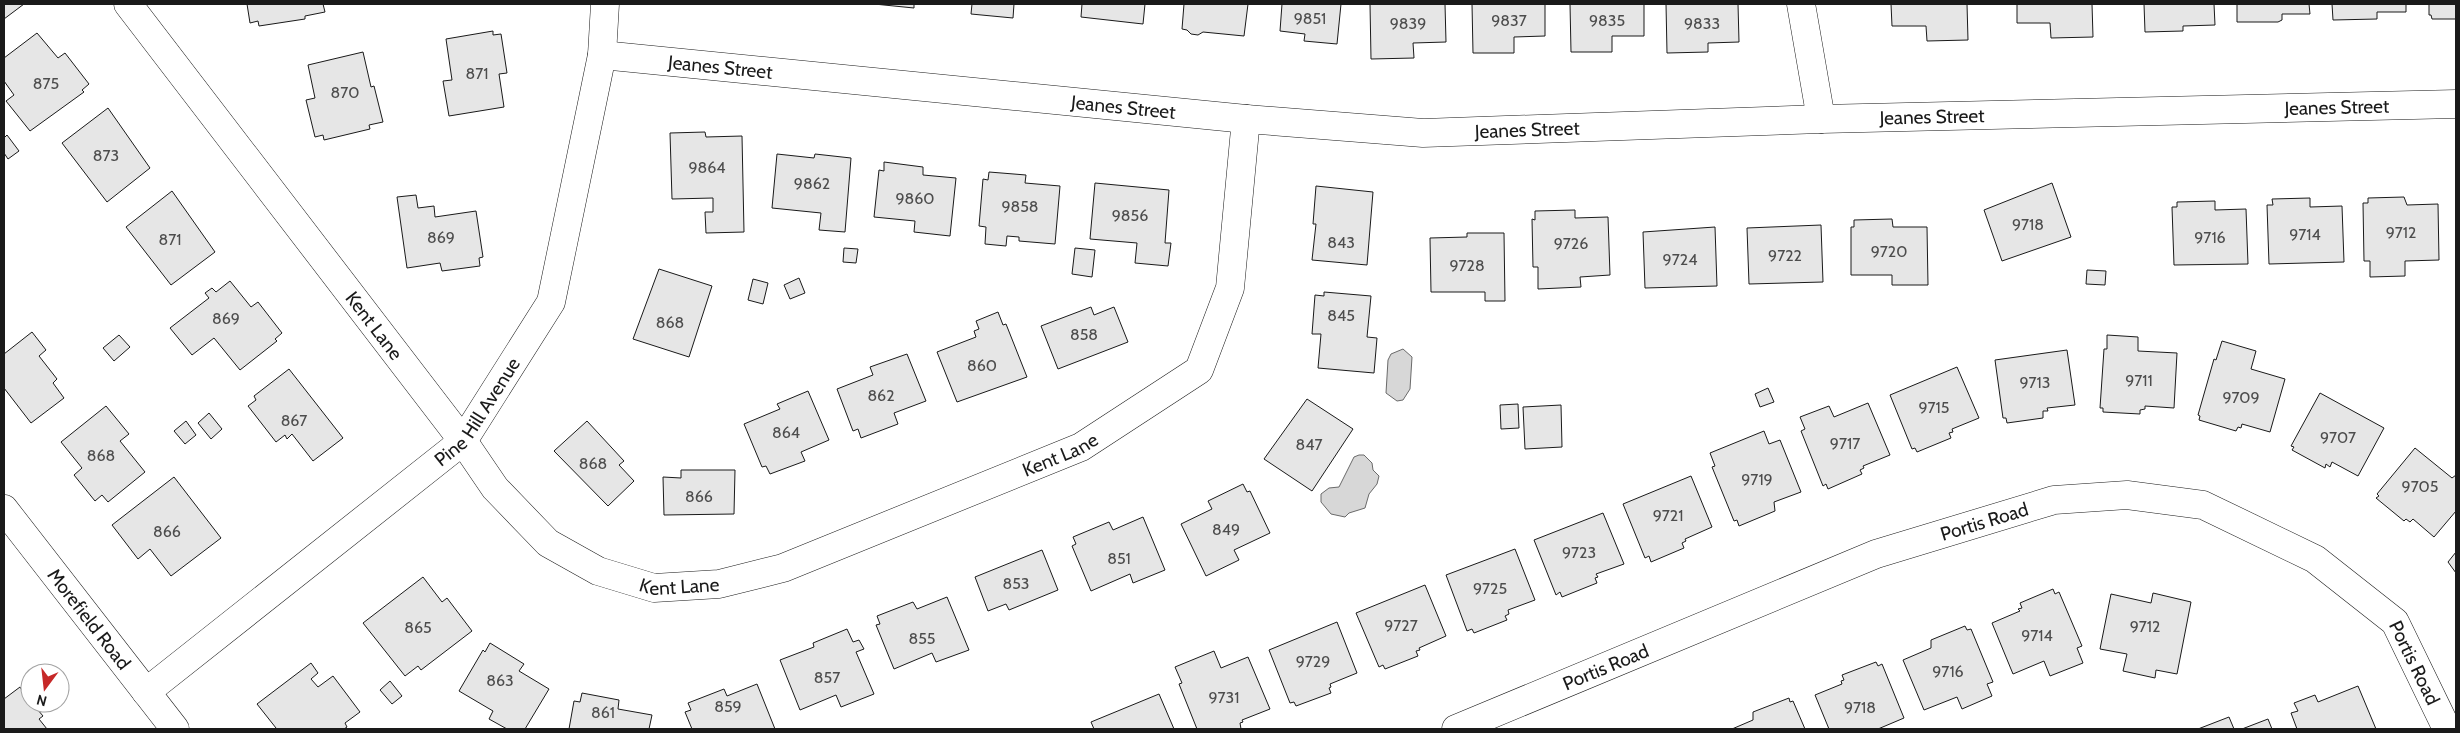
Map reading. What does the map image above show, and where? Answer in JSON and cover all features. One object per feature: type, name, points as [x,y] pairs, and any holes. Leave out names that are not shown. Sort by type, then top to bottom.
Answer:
[{"type":"street","name":"Kent Lane","points":[[128,4],[464,440],[496,488],[548,543],[598,571],[654,588],[719,584],[783,568],[1080,447],[1199,370],[1230,288],[1246,119]]},
{"type":"street","name":"Pine Hill Avenue","points":[[146,692],[464,440],[551,302],[602,55],[606,4]]},
{"type":"street","points":[[1801,4],[1821,119]]},
{"type":"street","name":"Jeanes Street","points":[[602,55],[1246,119],[1423,133],[1821,119],[2456,104]]},
{"type":"street","name":"Portis Road","points":[[1456,729],[1876,554],[2054,500],[2127,495],[2203,505],[2315,559],[2395,622],[2447,729]]},
{"type":"street","name":"Morefield Road","points":[[4,509],[174,729]]},
{"type":"shaded area","points":[[1403,349],[1412,357],[1410,389],[1403,400],[1397,401],[1386,393],[1388,360],[1391,354]]},
{"type":"shaded area","points":[[1364,455],[1372,463],[1373,470],[1379,476],[1377,484],[1369,494],[1365,508],[1349,513],[1345,517],[1331,514],[1321,502],[1321,494],[1329,488],[1339,487],[1354,457]]},
{"type":"building","points":[[4,4],[24,4],[4,19]]},
{"type":"building","points":[[247,4],[323,4],[325,12],[305,16],[305,19],[259,26],[258,21],[250,23]]},
{"type":"building","points":[[874,4],[914,4],[914,8]]},
{"type":"building","points":[[972,4],[1014,4],[1013,18],[971,14]]},
{"type":"building","points":[[1082,4],[1145,4],[1143,24],[1081,17]]},
{"type":"building","points":[[1184,4],[1248,4],[1244,36],[1203,32],[1198,35],[1191,34],[1187,30],[1182,29]]},
{"type":"building","points":[[1282,4],[1341,4],[1337,44],[1304,41],[1305,34],[1280,31]]},
{"type":"building","points":[[1370,4],[1445,4],[1446,42],[1413,43],[1414,58],[1371,59]]},
{"type":"building","points":[[1472,4],[1545,4],[1545,36],[1514,37],[1514,53],[1473,53]]},
{"type":"building","points":[[1570,4],[1644,4],[1644,36],[1612,36],[1612,52],[1571,52]]},
{"type":"building","points":[[1666,4],[1738,4],[1739,42],[1708,43],[1708,52],[1667,53]]},
{"type":"building","points":[[1891,4],[1967,4],[1968,40],[1927,41],[1926,26],[1892,26]]},
{"type":"building","points":[[2017,4],[2092,4],[2093,37],[2051,38],[2050,23],[2017,23]]},
{"type":"building","points":[[2144,4],[2214,4],[2215,25],[2183,26],[2183,31],[2145,32]]},
{"type":"building","points":[[2237,4],[2309,4],[2310,14],[2282,14],[2282,20],[2278,22],[2237,22]]},
{"type":"building","points":[[2332,4],[2406,4],[2406,12],[2377,12],[2377,19],[2333,20]]},
{"type":"building","points":[[2429,4],[2456,4],[2456,19],[2432,19],[2431,15],[2429,15]]},
{"type":"building","points":[[493,31],[493,35],[501,34],[507,73],[499,74],[504,107],[449,116],[443,81],[452,80],[446,39]]},
{"type":"building","points":[[37,33],[58,58],[65,53],[89,84],[82,90],[84,92],[30,131],[6,101],[14,95],[4,81],[4,58]]},
{"type":"building","points":[[363,52],[371,87],[374,86],[383,122],[369,125],[370,129],[324,140],[323,135],[315,137],[306,100],[315,98],[308,65]]},
{"type":"building","points":[[108,108],[150,168],[107,202],[62,143]]},
{"type":"building","points":[[705,132],[706,137],[742,136],[744,232],[706,233],[705,212],[713,212],[713,198],[672,199],[670,133]]},
{"type":"building","points":[[7,135],[19,151],[8,159],[4,153],[4,138]]},
{"type":"building","points":[[777,154],[814,158],[815,154],[851,158],[845,232],[819,230],[821,213],[772,208]]},
{"type":"building","points":[[884,162],[923,167],[923,175],[956,178],[950,236],[914,232],[915,221],[874,217],[879,170],[884,171]]},
{"type":"building","points":[[989,172],[1026,175],[1025,183],[1060,186],[1055,244],[1019,241],[1019,237],[1007,236],[1006,246],[985,244],[986,227],[979,226],[983,179],[988,180]]},
{"type":"building","points":[[1095,183],[1169,190],[1165,243],[1171,243],[1168,266],[1135,263],[1137,243],[1090,239]]},
{"type":"building","points":[[2052,183],[2071,237],[2002,261],[1984,210]]},
{"type":"building","points":[[1316,186],[1373,192],[1367,265],[1312,260],[1316,224],[1313,224]]},
{"type":"building","points":[[172,191],[215,252],[171,285],[126,227]]},
{"type":"building","points":[[416,195],[418,208],[434,206],[435,217],[476,211],[483,257],[479,258],[480,266],[442,271],[440,263],[407,268],[397,197]]},
{"type":"building","points":[[2404,197],[2407,205],[2438,204],[2439,260],[2405,261],[2405,276],[2370,277],[2370,261],[2364,261],[2363,203],[2368,203],[2368,198]]},
{"type":"building","points":[[2310,198],[2310,207],[2342,206],[2344,262],[2269,264],[2267,205],[2273,205],[2272,199]]},
{"type":"building","points":[[2215,201],[2215,210],[2246,209],[2248,264],[2174,265],[2172,207],[2177,207],[2177,202]]},
{"type":"building","points":[[1575,210],[1575,218],[1608,217],[1610,275],[1580,277],[1581,287],[1538,289],[1538,267],[1533,267],[1532,219],[1535,220],[1535,211]]},
{"type":"building","points":[[1892,219],[1893,227],[1927,227],[1928,285],[1892,285],[1892,275],[1851,275],[1851,227],[1854,227],[1854,220]]},
{"type":"building","points":[[1821,225],[1823,282],[1749,284],[1747,228]]},
{"type":"building","points":[[1715,227],[1717,286],[1645,288],[1643,232]]},
{"type":"building","points":[[1467,233],[1504,233],[1505,301],[1485,301],[1485,292],[1431,292],[1430,238],[1467,237]]},
{"type":"building","points":[[844,248],[858,249],[856,263],[843,262]]},
{"type":"building","points":[[1075,248],[1095,250],[1092,277],[1072,274]]},
{"type":"building","points":[[659,269],[712,286],[689,357],[633,339]]},
{"type":"building","points":[[2087,270],[2106,271],[2105,285],[2086,284]]},
{"type":"building","points":[[799,278],[805,293],[790,299],[784,285]]},
{"type":"building","points":[[753,279],[768,283],[763,304],[748,300]]},
{"type":"building","points":[[230,281],[251,307],[258,302],[282,333],[275,339],[277,341],[240,370],[214,338],[192,355],[170,328],[209,298],[205,293],[212,288],[216,292]]},
{"type":"building","points":[[1324,292],[1371,296],[1367,337],[1377,338],[1374,373],[1318,368],[1321,334],[1312,334],[1315,295],[1324,296]]},
{"type":"building","points":[[1091,307],[1094,315],[1114,307],[1128,342],[1058,369],[1041,326]]},
{"type":"building","points":[[998,312],[1003,325],[1006,324],[1027,377],[957,402],[937,352],[976,337],[974,331],[979,329],[976,321]]},
{"type":"building","points":[[32,332],[46,350],[39,356],[57,379],[53,383],[64,398],[31,423],[4,388],[4,354]]},
{"type":"building","points":[[119,335],[130,347],[114,361],[103,348]]},
{"type":"building","points":[[2107,335],[2138,337],[2138,351],[2177,353],[2174,408],[2145,406],[2145,409],[2140,410],[2140,414],[2103,412],[2103,408],[2100,408],[2104,349],[2107,349]]},
{"type":"building","points":[[2222,341],[2256,351],[2251,369],[2285,379],[2270,432],[2242,424],[2241,428],[2238,427],[2236,431],[2199,420],[2200,416],[2198,415],[2214,359],[2216,360]]},
{"type":"building","points":[[2067,350],[2075,405],[2047,408],[2048,411],[2043,411],[2043,418],[2007,423],[2006,418],[2003,418],[1995,360]]},
{"type":"building","points":[[907,354],[926,401],[894,413],[898,424],[861,438],[858,429],[853,431],[837,389],[873,375],[870,367]]},
{"type":"building","points":[[1957,367],[1979,418],[1952,429],[1953,432],[1949,433],[1951,438],[1917,452],[1915,448],[1912,449],[1890,395]]},
{"type":"building","points":[[289,369],[343,438],[313,461],[292,434],[287,439],[285,435],[276,442],[248,406],[256,400],[254,396]]},
{"type":"building","points":[[1768,388],[1774,402],[1760,407],[1755,394]]},
{"type":"building","points":[[808,391],[829,440],[801,452],[805,461],[770,474],[766,466],[762,467],[744,424],[780,409],[777,404]]},
{"type":"building","points":[[2320,393],[2384,428],[2358,476],[2332,462],[2330,467],[2326,464],[2325,468],[2292,450],[2294,447],[2291,446]]},
{"type":"building","points":[[1307,399],[1353,429],[1312,491],[1264,459]]},
{"type":"building","points":[[1868,403],[1890,455],[1863,466],[1864,468],[1860,470],[1862,474],[1828,489],[1826,484],[1823,486],[1801,431],[1805,429],[1800,417],[1829,406],[1834,417]]},
{"type":"building","points":[[1518,404],[1519,428],[1501,429],[1500,405]]},
{"type":"building","points":[[1561,405],[1562,447],[1525,449],[1523,407]]},
{"type":"building","points":[[106,406],[129,434],[120,441],[145,472],[108,502],[102,495],[95,501],[74,475],[82,468],[61,442]]},
{"type":"building","points":[[209,413],[222,429],[211,439],[198,423]]},
{"type":"building","points":[[186,421],[196,435],[185,444],[174,431]]},
{"type":"building","points":[[587,421],[624,461],[619,465],[634,481],[608,506],[554,451]]},
{"type":"building","points":[[1764,431],[1769,444],[1780,440],[1801,492],[1774,502],[1775,511],[1739,526],[1737,520],[1734,521],[1712,467],[1715,466],[1710,453]]},
{"type":"building","points":[[2415,448],[2452,478],[2456,475],[2456,511],[2434,537],[2413,519],[2410,522],[2406,519],[2404,521],[2376,498],[2379,496],[2377,494]]},
{"type":"building","points":[[681,470],[735,470],[734,514],[664,515],[663,477],[681,478]]},
{"type":"building","points":[[1691,476],[1712,527],[1685,539],[1686,541],[1682,543],[1684,548],[1651,562],[1649,556],[1645,558],[1623,504]]},
{"type":"building","points":[[174,477],[221,538],[171,576],[150,549],[138,559],[112,525]]},
{"type":"building","points":[[1243,484],[1247,492],[1250,491],[1270,533],[1234,550],[1239,560],[1206,576],[1181,524],[1212,509],[1208,501]]},
{"type":"building","points":[[1603,513],[1624,564],[1596,574],[1598,577],[1595,578],[1597,583],[1562,597],[1560,592],[1556,595],[1534,540]]},
{"type":"building","points":[[1143,517],[1165,570],[1133,583],[1130,574],[1091,591],[1072,546],[1076,544],[1073,537],[1109,522],[1113,530]]},
{"type":"building","points":[[1515,549],[1535,600],[1508,610],[1509,614],[1505,616],[1507,620],[1474,633],[1472,629],[1467,631],[1446,575]]},
{"type":"building","points":[[1042,550],[1058,590],[1009,610],[1006,604],[988,611],[975,577]]},
{"type":"building","points":[[2456,552],[2456,573],[2448,562]]},
{"type":"building","points":[[423,577],[442,602],[447,598],[472,631],[421,670],[418,666],[405,676],[363,623]]},
{"type":"building","points":[[1425,585],[1446,636],[1419,648],[1420,650],[1416,651],[1418,656],[1385,669],[1383,665],[1379,667],[1356,613]]},
{"type":"building","points":[[2053,589],[2055,594],[2059,592],[2082,646],[2077,648],[2083,663],[2050,676],[2044,661],[2013,674],[1992,623],[2020,611],[2018,609],[2022,608],[2020,603]]},
{"type":"building","points":[[2153,593],[2191,602],[2177,674],[2156,670],[2155,678],[2123,671],[2127,654],[2100,649],[2111,594],[2151,603]]},
{"type":"building","points":[[947,597],[969,650],[936,662],[932,653],[894,669],[876,625],[880,624],[877,616],[913,602],[917,609]]},
{"type":"building","points":[[1337,622],[1357,673],[1330,684],[1331,693],[1296,706],[1294,702],[1290,703],[1269,650]]},
{"type":"building","points":[[1965,626],[1967,630],[1971,629],[1993,682],[1987,684],[1992,696],[1962,709],[1957,697],[1924,710],[1903,660],[1931,648],[1931,640]]},
{"type":"building","points":[[847,629],[853,642],[859,640],[864,649],[856,652],[874,694],[841,707],[836,695],[800,710],[780,660],[814,647],[813,643]]},
{"type":"building","points":[[490,643],[524,664],[519,671],[549,689],[525,729],[507,729],[489,719],[493,711],[459,691],[483,650],[485,652]]},
{"type":"building","points":[[1214,651],[1221,668],[1248,657],[1270,709],[1242,720],[1243,722],[1240,723],[1241,729],[1197,729],[1179,684],[1182,683],[1175,667]]},
{"type":"building","points":[[1876,662],[1878,666],[1882,664],[1904,718],[1878,729],[1829,729],[1815,695],[1842,684],[1841,681],[1844,680],[1842,675]]},
{"type":"building","points":[[311,663],[318,673],[311,679],[318,687],[333,676],[360,712],[345,723],[347,727],[344,729],[275,729],[257,704]]},
{"type":"building","points":[[390,681],[402,696],[392,704],[380,690]]},
{"type":"building","points":[[757,684],[775,729],[692,729],[685,712],[691,710],[688,703],[724,689],[727,696]]},
{"type":"building","points":[[2358,686],[2376,729],[2297,729],[2291,713],[2298,711],[2294,703],[2315,695],[2318,702]]},
{"type":"building","points":[[20,687],[20,713],[40,713],[43,716],[39,719],[47,729],[4,729],[4,699]]},
{"type":"building","points":[[582,693],[619,700],[618,709],[652,715],[649,729],[569,729],[574,701],[580,702]]},
{"type":"building","points":[[1159,694],[1174,729],[1094,729],[1091,722]]},
{"type":"building","points":[[1789,698],[1790,702],[1793,701],[1805,729],[1732,729],[1753,720],[1753,712]]},
{"type":"building","points":[[2229,717],[2234,729],[2198,729]]},
{"type":"building","points":[[2268,719],[2272,729],[2242,729]]}]
